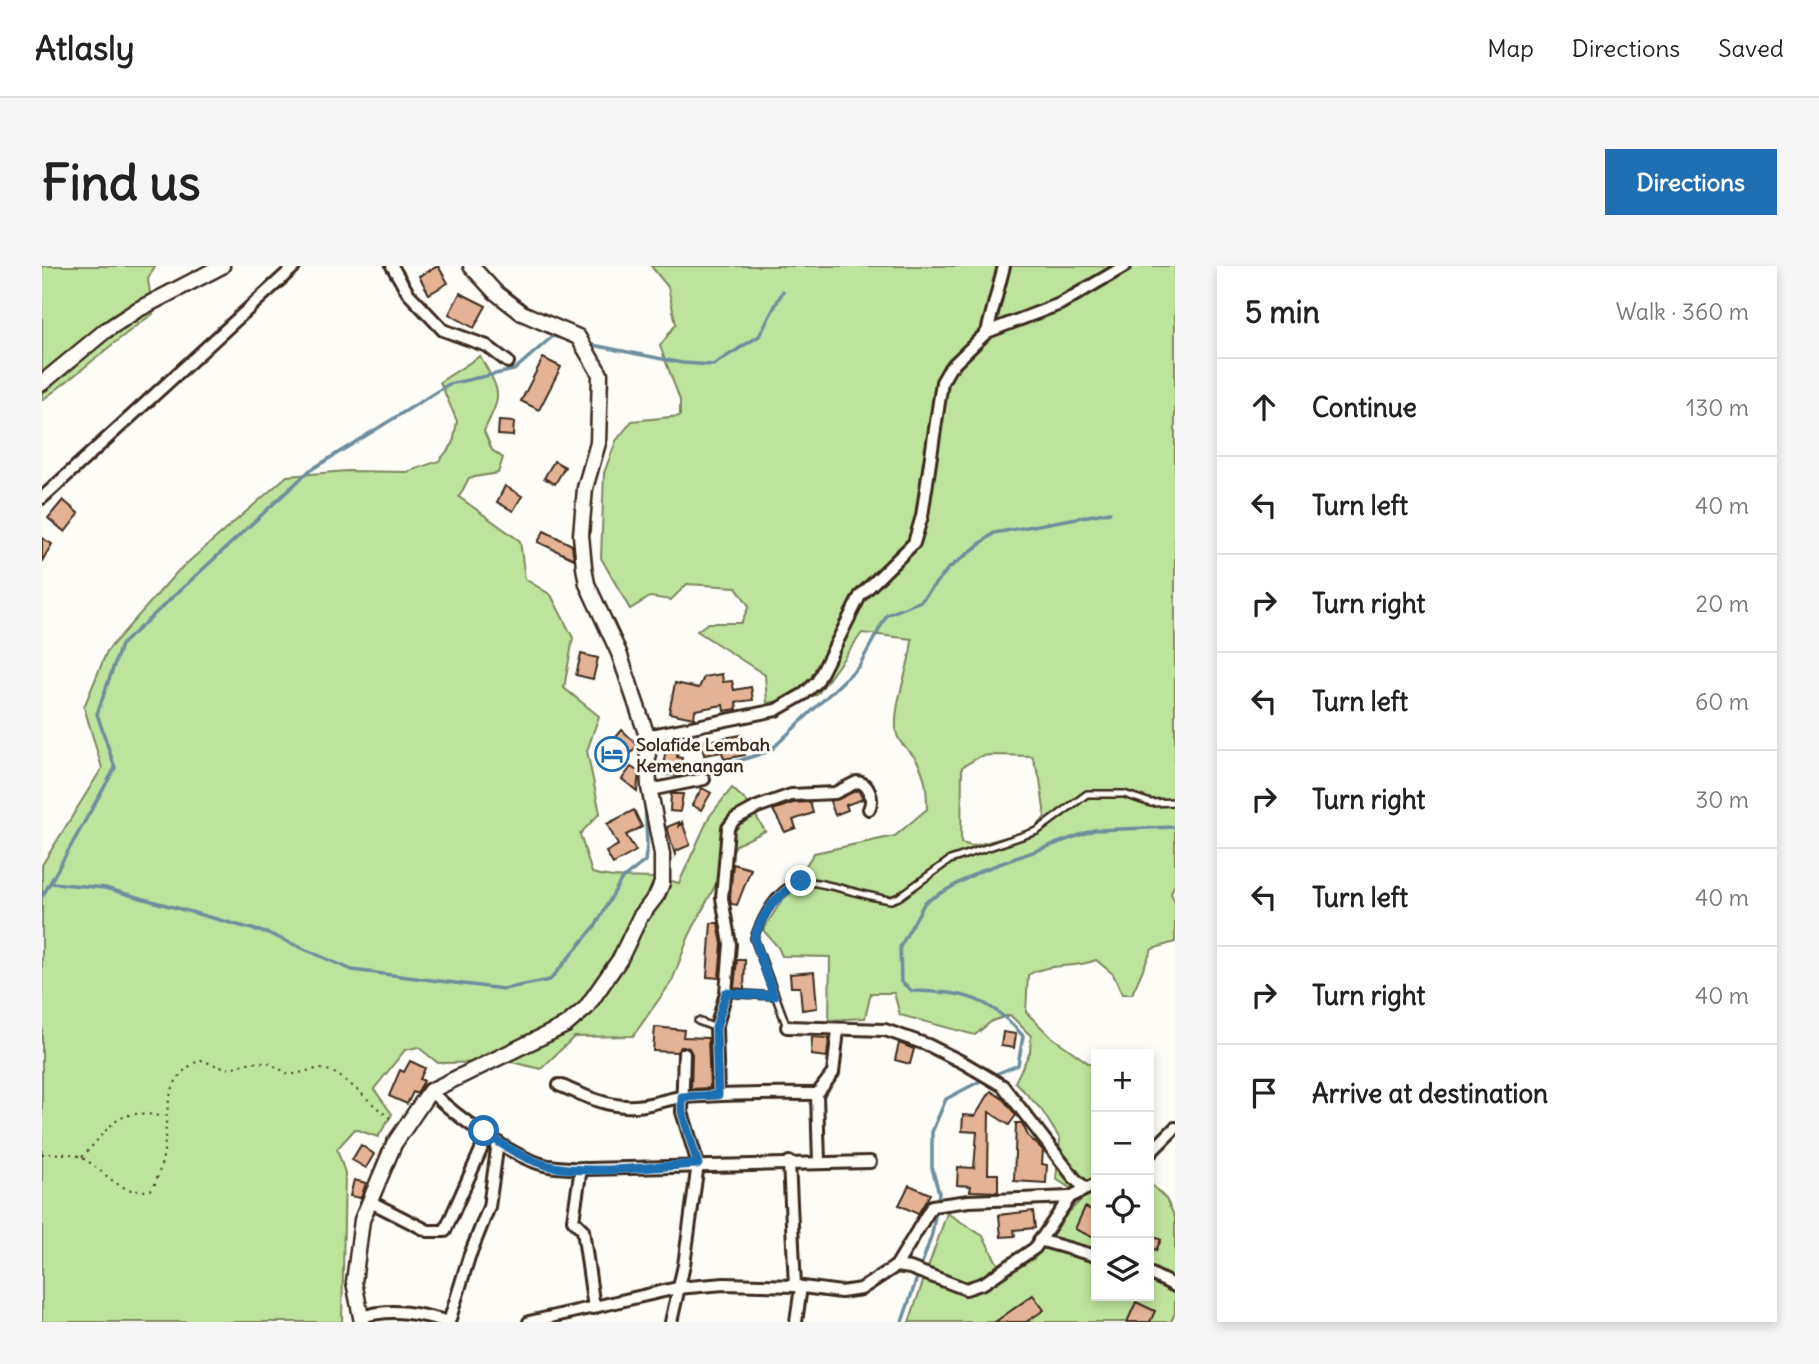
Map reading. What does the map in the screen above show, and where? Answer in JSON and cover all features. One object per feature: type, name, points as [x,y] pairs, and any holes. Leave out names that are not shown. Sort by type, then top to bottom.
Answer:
[{"type":"street","points":[[42,383],[116,324],[222,266]]},
{"type":"street","points":[[42,498],[295,266]]},
{"type":"street","points":[[392,266],[408,293],[443,330],[487,346],[508,362]]},
{"type":"street","points":[[471,266],[495,292],[522,313],[578,337],[590,353],[600,374],[601,419],[598,443],[584,488],[581,534],[584,566],[587,584],[619,653],[647,736],[649,786],[662,854],[662,883],[600,990],[586,1008],[566,1025],[430,1091],[394,1144],[362,1220],[354,1282],[362,1320],[390,1311],[416,1313],[449,1322],[469,1257],[489,1207],[498,1142]]},
{"type":"street","points":[[986,332],[1004,266]]},
{"type":"street","points":[[647,736],[776,710],[804,694],[817,682],[860,596],[914,543],[922,516],[942,382],[950,368],[986,332],[1060,304],[1125,266]]},
{"type":"street","points":[[649,786],[704,779]]},
{"type":"street","points":[[718,1095],[716,1028],[726,993],[730,944],[722,898],[728,828],[735,820],[757,807],[791,795],[835,793],[857,782],[866,787],[870,794],[869,809]]},
{"type":"street","points":[[787,1027],[885,1030],[909,1037],[981,1073],[1003,1086],[1075,1179],[1091,1187]]},
{"type":"street","points":[[819,1163],[817,1094],[833,1073],[838,1030]]},
{"type":"street","points":[[671,1322],[684,1265],[698,1164],[682,1112],[684,1054]]},
{"type":"street","points":[[559,1085],[599,1101],[623,1106],[652,1105],[682,1097],[817,1094]]},
{"type":"street","points":[[430,1091],[452,1112],[512,1152],[548,1166],[581,1168],[789,1162],[870,1163]]},
{"type":"street","points":[[1154,1149],[1175,1128]]},
{"type":"street","points":[[370,1202],[428,1231],[445,1231],[488,1134]]},
{"type":"street","points":[[789,1162],[798,1287],[796,1322]]},
{"type":"street","points":[[581,1168],[573,1220],[583,1230],[594,1308]]},
{"type":"street","points":[[529,1322],[677,1288],[724,1284],[841,1292],[861,1289],[896,1266],[937,1206],[1070,1197],[1091,1187]]},
{"type":"street","points":[[896,1266],[910,1268],[966,1289],[994,1276],[1035,1248],[1070,1197]]},
{"type":"street","points":[[1039,1241],[1091,1255]]},
{"type":"street","points":[[1154,1276],[1175,1286]]},
{"type":"lane","points":[[787,1027],[754,938],[768,908],[783,891],[801,881],[891,900],[950,860],[1037,831],[1087,794],[1124,794],[1151,803],[1175,802]]},
{"type":"lane","points":[[726,993],[774,996]]},
{"type":"lane","points":[[698,1021],[716,1028]]},
{"type":"path","points":[[42,1154],[81,1157],[121,1187],[143,1192],[153,1189],[163,1156],[165,1118],[176,1080],[191,1064],[206,1060],[226,1069],[252,1062],[270,1063],[288,1074],[310,1069],[327,1070],[346,1081],[372,1106],[405,1128]]},
{"type":"path","points":[[81,1157],[95,1144],[102,1131],[121,1116],[136,1113],[165,1118]]},
{"type":"green space","points":[[42,266],[155,266],[148,279],[153,314],[42,400]]},
{"type":"green space","points":[[651,266],[1175,266],[1175,883],[1171,893],[1175,903],[1175,942],[1152,949],[1132,994],[1122,994],[1113,974],[1096,960],[1046,968],[1028,975],[1026,1012],[1049,1035],[1091,1065],[1091,1301],[1154,1301],[1154,1187],[1166,1199],[1175,1217],[1175,1313],[1171,1322],[909,1322],[947,1213],[983,1236],[1004,1276],[1035,1258],[1058,1223],[1084,1197],[1056,1179],[1060,1139],[1041,1109],[1015,1082],[1030,1052],[1031,1036],[1010,1015],[992,1021],[975,1035],[900,1015],[894,993],[871,993],[865,1018],[829,1020],[830,957],[782,956],[763,930],[782,900],[801,884],[805,867],[814,853],[895,836],[927,809],[922,772],[899,739],[896,730],[897,707],[912,639],[862,633],[817,695],[767,703],[765,675],[697,631],[708,623],[741,623],[749,606],[736,587],[687,584],[671,600],[650,597],[630,609],[601,558],[604,473],[616,441],[632,421],[680,416],[680,400],[660,346],[676,324],[668,287]],"holes":[[[981,756],[1032,756],[1040,779],[1045,817],[1035,829],[973,846],[961,843],[962,767]]]},
{"type":"green space","points":[[480,356],[497,393],[497,400],[484,431],[492,450],[503,458],[498,473],[469,478],[459,497],[520,541],[525,579],[551,595],[573,638],[564,688],[599,716],[587,751],[600,813],[580,834],[592,873],[614,877],[657,878],[679,883],[709,817],[732,788],[748,803],[765,831],[736,845],[689,936],[672,981],[633,1036],[574,1037],[541,1069],[511,1062],[438,1063],[418,1047],[405,1050],[374,1089],[392,1114],[378,1137],[355,1129],[337,1149],[345,1173],[342,1322],[42,1322],[42,865],[102,768],[84,707],[107,651],[178,571],[287,476],[347,471],[407,472],[439,461],[453,444],[457,421],[440,382]]},
{"type":"building","points":[[438,266],[448,283],[429,294],[419,276]]},
{"type":"building","points":[[460,293],[486,306],[474,328],[449,314]]},
{"type":"building","points":[[543,358],[561,367],[539,410],[521,401]]},
{"type":"building","points":[[499,421],[514,422],[513,436],[498,435]]},
{"type":"building","points":[[554,461],[565,467],[555,484],[544,478]]},
{"type":"building","points":[[505,486],[522,496],[513,511],[497,502]]},
{"type":"building","points":[[63,500],[79,514],[65,532],[48,518]]},
{"type":"building","points":[[544,531],[572,545],[574,559],[538,542]]},
{"type":"building","points":[[42,538],[52,544],[42,561]]},
{"type":"building","points":[[581,654],[598,658],[593,679],[576,675]]},
{"type":"building","points":[[722,674],[723,682],[732,681],[734,690],[751,687],[753,700],[736,702],[737,709],[724,711],[723,705],[695,710],[694,718],[669,713],[675,683],[699,688],[704,677]]},
{"type":"building","points":[[622,730],[638,745],[622,763],[606,749]]},
{"type":"building","points":[[741,735],[745,755],[724,759],[722,752],[704,755],[701,742]]},
{"type":"building","points":[[666,747],[678,749],[677,757],[682,758],[680,776],[662,774]]},
{"type":"building","points":[[631,767],[639,772],[637,791],[622,779]]},
{"type":"building","points":[[702,788],[711,793],[701,810],[692,805]]},
{"type":"building","points":[[858,790],[863,799],[846,805],[848,810],[835,815],[830,801]]},
{"type":"building","points":[[671,794],[683,794],[680,812],[670,811]]},
{"type":"building","points":[[810,802],[813,813],[793,820],[796,828],[785,832],[773,810],[793,803]]},
{"type":"building","points":[[634,810],[642,827],[626,835],[636,851],[613,864],[606,852],[618,845],[607,824]]},
{"type":"building","points":[[679,822],[678,828],[682,822],[690,845],[676,851],[675,855],[667,827]]},
{"type":"building","points":[[733,864],[751,869],[737,905],[731,904],[730,898]]},
{"type":"building","points":[[711,923],[718,923],[722,944],[719,978],[707,977]]},
{"type":"building","points":[[737,960],[745,960],[744,989],[734,988]]},
{"type":"building","points":[[814,972],[817,1008],[802,1010],[800,987],[791,987],[790,974]]},
{"type":"building","points":[[655,1027],[684,1030],[683,1037],[708,1038],[710,1088],[691,1089],[692,1054],[689,1048],[681,1047],[677,1052],[653,1051]]},
{"type":"building","points":[[1003,1032],[1016,1034],[1014,1048],[1001,1046]]},
{"type":"building","points":[[812,1037],[829,1038],[827,1057],[811,1055]]},
{"type":"building","points":[[899,1043],[914,1049],[910,1064],[895,1060]]},
{"type":"building","points":[[410,1061],[425,1068],[420,1079],[424,1081],[417,1094],[413,1092],[407,1104],[389,1096],[400,1070],[404,1072]]},
{"type":"building","points":[[991,1091],[1003,1099],[1016,1115],[1009,1125],[989,1112],[988,1174],[998,1174],[998,1192],[970,1191],[971,1186],[957,1185],[958,1167],[974,1168],[977,1132],[962,1131],[963,1115],[975,1116]]},
{"type":"building","points":[[1016,1123],[1022,1123],[1028,1136],[1043,1150],[1042,1164],[1047,1165],[1046,1183],[1014,1181]]},
{"type":"building","points":[[361,1145],[374,1154],[366,1168],[352,1160]]},
{"type":"building","points":[[354,1180],[366,1183],[361,1198],[350,1196]]},
{"type":"building","points":[[909,1185],[930,1194],[918,1214],[899,1205]]},
{"type":"building","points":[[1085,1207],[1091,1210],[1091,1237],[1075,1229]]},
{"type":"building","points":[[1033,1211],[1035,1228],[1014,1230],[1015,1236],[1001,1237],[999,1215]]},
{"type":"building","points":[[1154,1236],[1161,1240],[1156,1250],[1154,1249]]},
{"type":"building","points":[[1033,1295],[1044,1310],[1026,1322],[995,1322]]},
{"type":"building","points":[[1136,1302],[1155,1311],[1150,1322],[1127,1322]]},
{"type":"waterway","points":[[588,344],[682,363],[713,365],[759,336],[783,291]]},
{"type":"waterway","points":[[42,897],[115,768],[97,714],[121,645],[309,471],[449,384],[514,370],[553,336],[570,341]]},
{"type":"waterway","points":[[654,783],[684,778],[770,751],[859,666],[887,615],[921,601],[948,569],[994,533],[1110,512]]},
{"type":"waterway","points":[[51,883],[105,888],[270,934],[352,970],[503,989],[550,980],[596,925],[621,880],[645,861],[645,800]]},
{"type":"waterway","points":[[991,1076],[1018,1065],[1023,1036],[1011,1023],[986,1004],[974,999],[946,993],[912,991],[901,982],[900,947],[925,902],[980,871],[1094,830],[1175,827]]},
{"type":"waterway","points":[[902,1322],[932,1234],[939,1193],[932,1168],[932,1132],[946,1099],[984,1079]]},
{"type":"place","name":"Solafide Lembah Kemenangan","points":[[612,754]]},
{"type":"route","points":[[484,1131],[512,1152],[548,1166],[587,1169],[698,1164],[682,1112],[682,1097],[718,1095],[716,1028],[726,993],[774,996],[754,938],[768,908],[783,891],[801,881]]}]
